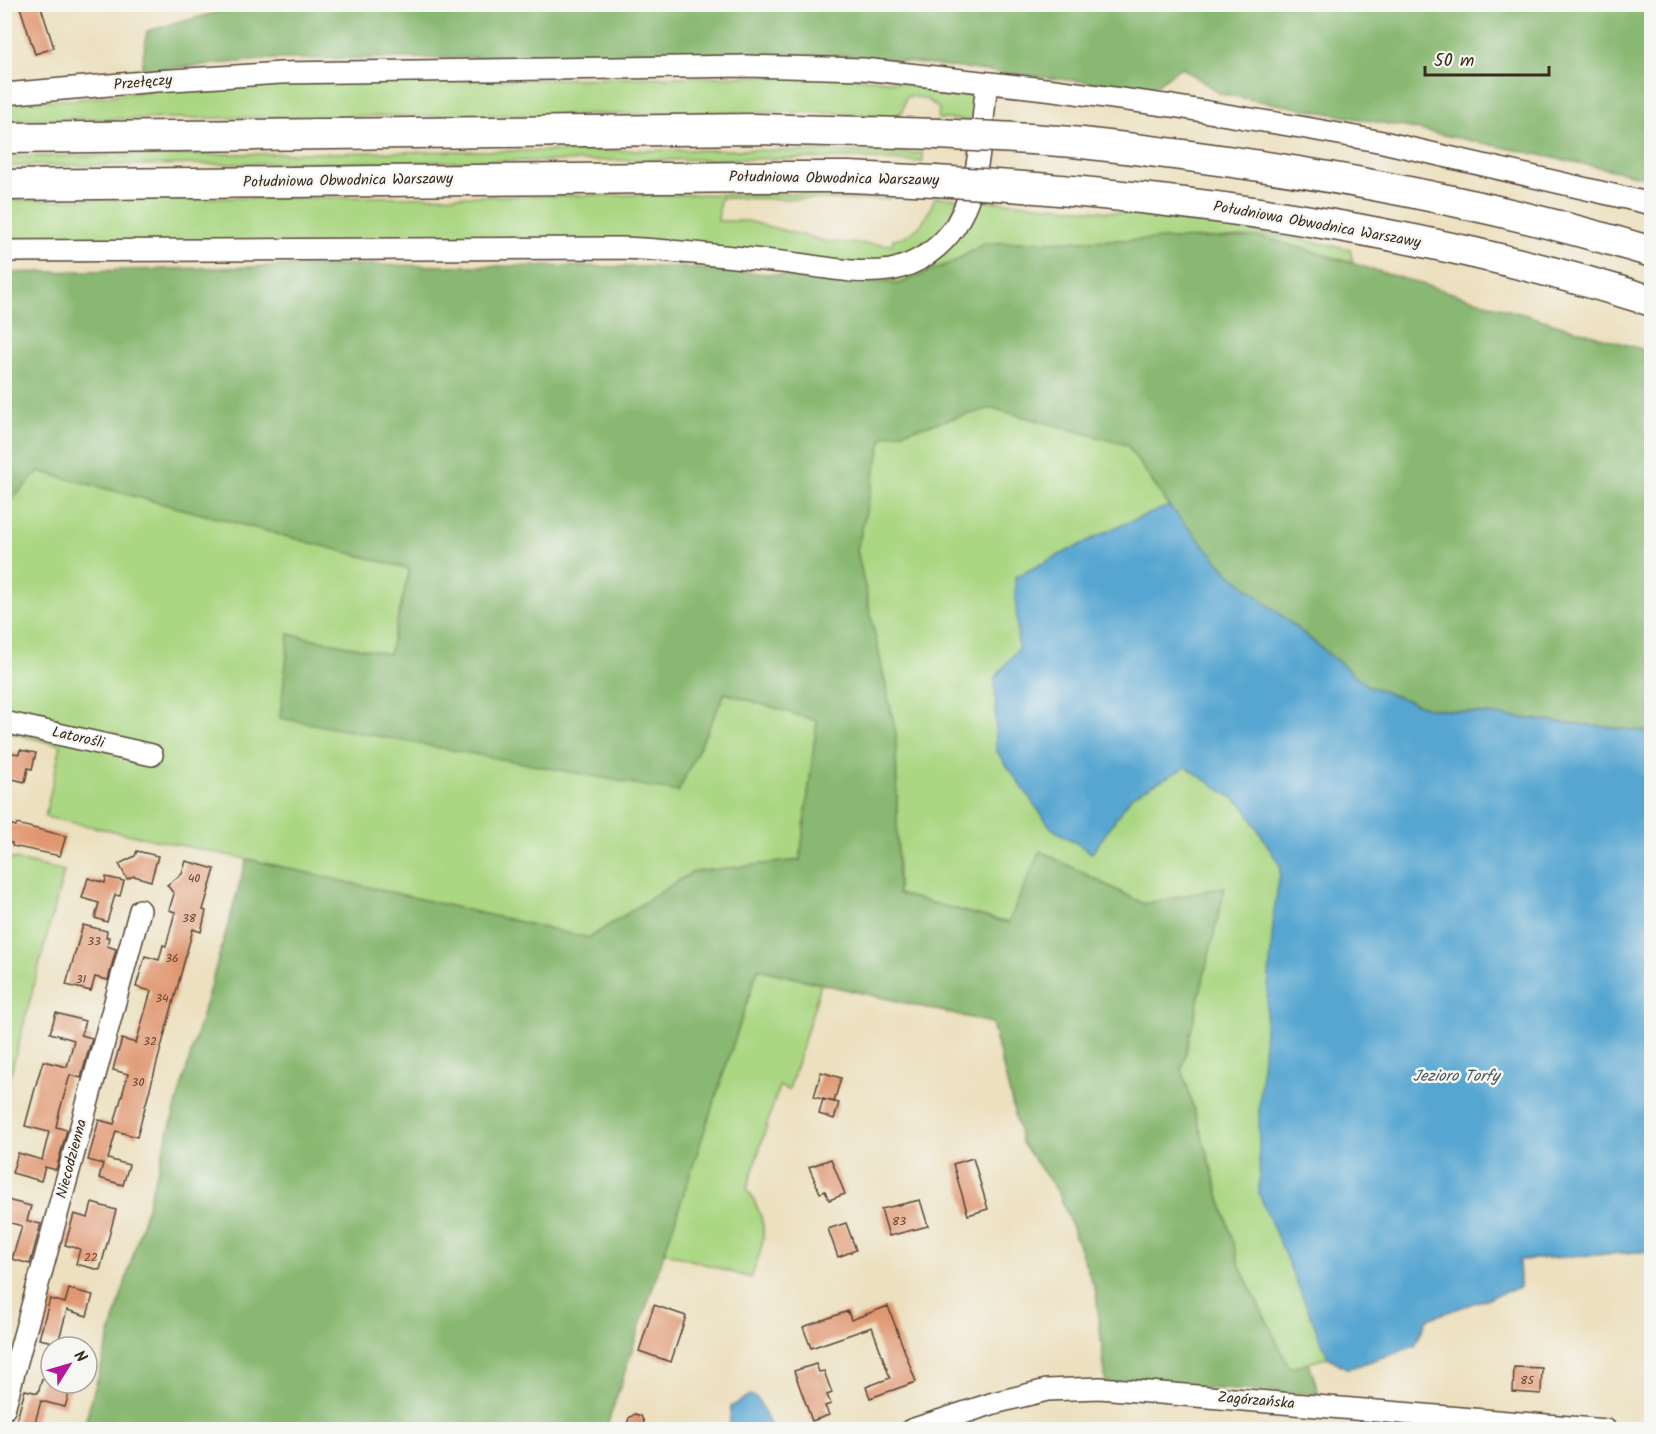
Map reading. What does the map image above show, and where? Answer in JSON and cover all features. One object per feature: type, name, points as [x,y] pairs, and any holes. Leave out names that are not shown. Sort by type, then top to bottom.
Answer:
[{"type":"highway","points":[[4,138],[755,129],[938,134],[1080,143],[1243,162],[1309,173],[1477,206],[1652,252]]},
{"type":"highway","name":"Południowa Obwodnica Warszawy","points":[[4,185],[849,177],[1027,186],[1139,197],[1381,234],[1486,257],[1652,301]]},
{"type":"street","name":"Przełęczy","points":[[4,94],[281,73],[746,66],[862,69],[1172,106],[1361,138],[1652,204]]},
{"type":"street","points":[[4,250],[621,248],[678,250],[858,271],[890,270],[932,252],[949,235],[962,214],[972,187],[978,160],[987,83]]},
{"type":"street","name":"Latorośli","points":[[4,722],[152,755]]},
{"type":"street","name":"Niecodzienna","points":[[4,1409],[140,910]]},
{"type":"street","name":"Zagórzańska","points":[[911,1430],[994,1403],[1047,1390],[1100,1388],[1606,1430]]},
{"type":"green space","points":[[244,5],[1651,5],[1651,178],[1410,128],[1221,94],[1181,67],[1151,89],[843,55],[271,59],[141,71],[147,31]]},
{"type":"green space","points":[[831,75],[972,90],[976,95],[975,120],[938,119],[939,109],[932,102],[906,96],[902,113],[899,113],[900,119],[806,112],[5,120],[4,101],[72,100],[206,84]]},
{"type":"green space","points":[[745,150],[922,153],[923,162],[856,158],[4,166],[5,157]]},
{"type":"green space","points":[[890,193],[890,199],[870,200],[720,198],[718,221],[747,221],[828,242],[892,245],[893,239],[909,234],[920,225],[935,197],[960,199],[945,225],[927,244],[904,256],[875,263],[5,244],[4,200]]},
{"type":"green space","points":[[974,200],[1210,224],[1350,249],[1353,263],[1263,237],[985,243],[955,261],[899,284],[872,282],[899,278]]},
{"type":"green space","points":[[1263,237],[1651,352],[1651,732],[1428,708],[1368,686],[1228,572],[1169,506],[1127,445],[992,408],[883,437],[857,550],[896,734],[898,894],[1008,923],[1040,851],[1144,904],[1225,887],[1182,1069],[1241,1269],[1290,1368],[1309,1363],[1319,1394],[1106,1383],[1096,1292],[1059,1193],[1022,1143],[992,1023],[758,969],[606,1429],[83,1429],[93,1395],[99,1395],[99,1373],[247,859],[589,938],[692,872],[800,860],[817,721],[725,693],[678,792],[280,718],[289,634],[389,654],[410,569],[39,471],[5,507],[5,273],[334,265],[676,267],[899,284],[955,261],[985,243]]},
{"type":"green space","name":"Jezioro Torfy","points":[[992,408],[1127,445],[1169,506],[1228,572],[1428,708],[1651,732],[1651,1251],[1519,1260],[1520,1287],[1427,1319],[1415,1346],[1348,1369],[1328,1357],[1290,1369],[1241,1269],[1182,1069],[1225,887],[1144,904],[1040,851],[1009,923],[898,894],[896,734],[857,550],[883,437]]},
{"type":"green space","points":[[39,471],[410,569],[389,654],[678,792],[725,693],[817,720],[800,860],[692,873],[589,938],[247,859],[45,817],[61,745],[5,732],[4,507]]},
{"type":"green space","points":[[4,857],[64,871],[5,1095]]},
{"type":"green space","points":[[758,969],[821,984],[789,1090],[779,1086],[747,1189],[763,1223],[760,1253],[751,1278],[664,1252]]},
{"type":"water","name":"Jezioro Torfy","points":[[1169,506],[1228,572],[1368,686],[1428,708],[1651,732],[1651,1251],[1519,1260],[1520,1287],[1427,1319],[1415,1346],[1348,1369],[1328,1357],[1259,1194],[1259,1108],[1274,911],[1281,867],[1243,805],[1186,767],[1132,796],[1092,853],[1051,828],[996,750],[995,678],[1018,649],[1015,577],[1116,527]]},
{"type":"water","points":[[750,1395],[758,1399],[772,1429],[729,1429],[731,1407]]},
{"type":"building","points":[[19,4],[40,4],[54,48],[35,54]]},
{"type":"building","points":[[20,750],[36,753],[32,769],[28,768],[25,782],[4,777],[7,752],[19,754]]},
{"type":"building","points":[[9,824],[66,836],[60,856],[12,846],[12,843],[4,842]]},
{"type":"building","points":[[137,851],[158,856],[151,881],[134,876],[127,879],[119,864],[135,856]]},
{"type":"building","points":[[186,861],[215,869],[203,910],[206,911],[201,932],[193,929],[137,1137],[116,1131],[108,1159],[129,1165],[123,1185],[99,1178],[103,1164],[88,1160],[99,1120],[114,1124],[128,1074],[113,1070],[115,1062],[122,1039],[136,1043],[151,991],[136,987],[145,956],[159,960],[163,945],[166,946],[175,912],[169,910],[174,894],[167,885],[182,874]]},
{"type":"building","points":[[106,877],[124,881],[120,896],[115,895],[107,922],[95,918],[99,903],[82,898],[88,878],[105,883]]},
{"type":"building","points":[[83,925],[107,931],[106,937],[109,937],[107,946],[116,949],[108,980],[95,977],[91,991],[66,985]]},
{"type":"building","points":[[56,1013],[85,1021],[81,1035],[92,1038],[81,1078],[70,1075],[59,1113],[56,1127],[67,1130],[56,1170],[45,1167],[41,1181],[12,1173],[18,1153],[42,1160],[49,1132],[25,1126],[43,1061],[67,1067],[74,1040],[50,1033]]},
{"type":"building","points":[[821,1072],[841,1078],[834,1102],[814,1097]]},
{"type":"building","points":[[823,1099],[839,1103],[834,1119],[819,1114]]},
{"type":"building","points":[[973,1158],[988,1209],[968,1215],[953,1164]]},
{"type":"building","points":[[831,1159],[845,1194],[829,1200],[825,1191],[820,1193],[809,1167]]},
{"type":"building","points":[[7,1200],[31,1206],[27,1221],[41,1224],[30,1264],[12,1259],[22,1226],[4,1221]]},
{"type":"building","points":[[920,1200],[928,1226],[889,1236],[881,1209]]},
{"type":"building","points":[[92,1203],[116,1210],[100,1270],[76,1264],[80,1249],[65,1245],[74,1214],[88,1218]]},
{"type":"building","points":[[846,1223],[856,1250],[838,1257],[828,1229]]},
{"type":"building","points":[[69,1289],[93,1295],[87,1316],[67,1310],[60,1335],[40,1335],[50,1299],[65,1303]]},
{"type":"building","points":[[654,1305],[686,1316],[671,1362],[639,1351]]},
{"type":"building","points":[[888,1306],[916,1382],[870,1398],[866,1387],[890,1378],[872,1327],[811,1348],[803,1327],[848,1311],[851,1320]]},
{"type":"building","points":[[816,1364],[819,1372],[824,1371],[832,1393],[827,1395],[831,1404],[825,1406],[829,1415],[812,1421],[794,1371]]},
{"type":"building","points":[[1514,1367],[1542,1368],[1541,1394],[1513,1392]]},
{"type":"building","points":[[25,1390],[38,1393],[39,1390],[39,1395],[69,1395],[65,1407],[41,1401],[33,1430],[14,1430]]},
{"type":"building","points":[[635,1414],[641,1416],[644,1422],[643,1430],[625,1430],[629,1418]]}]
